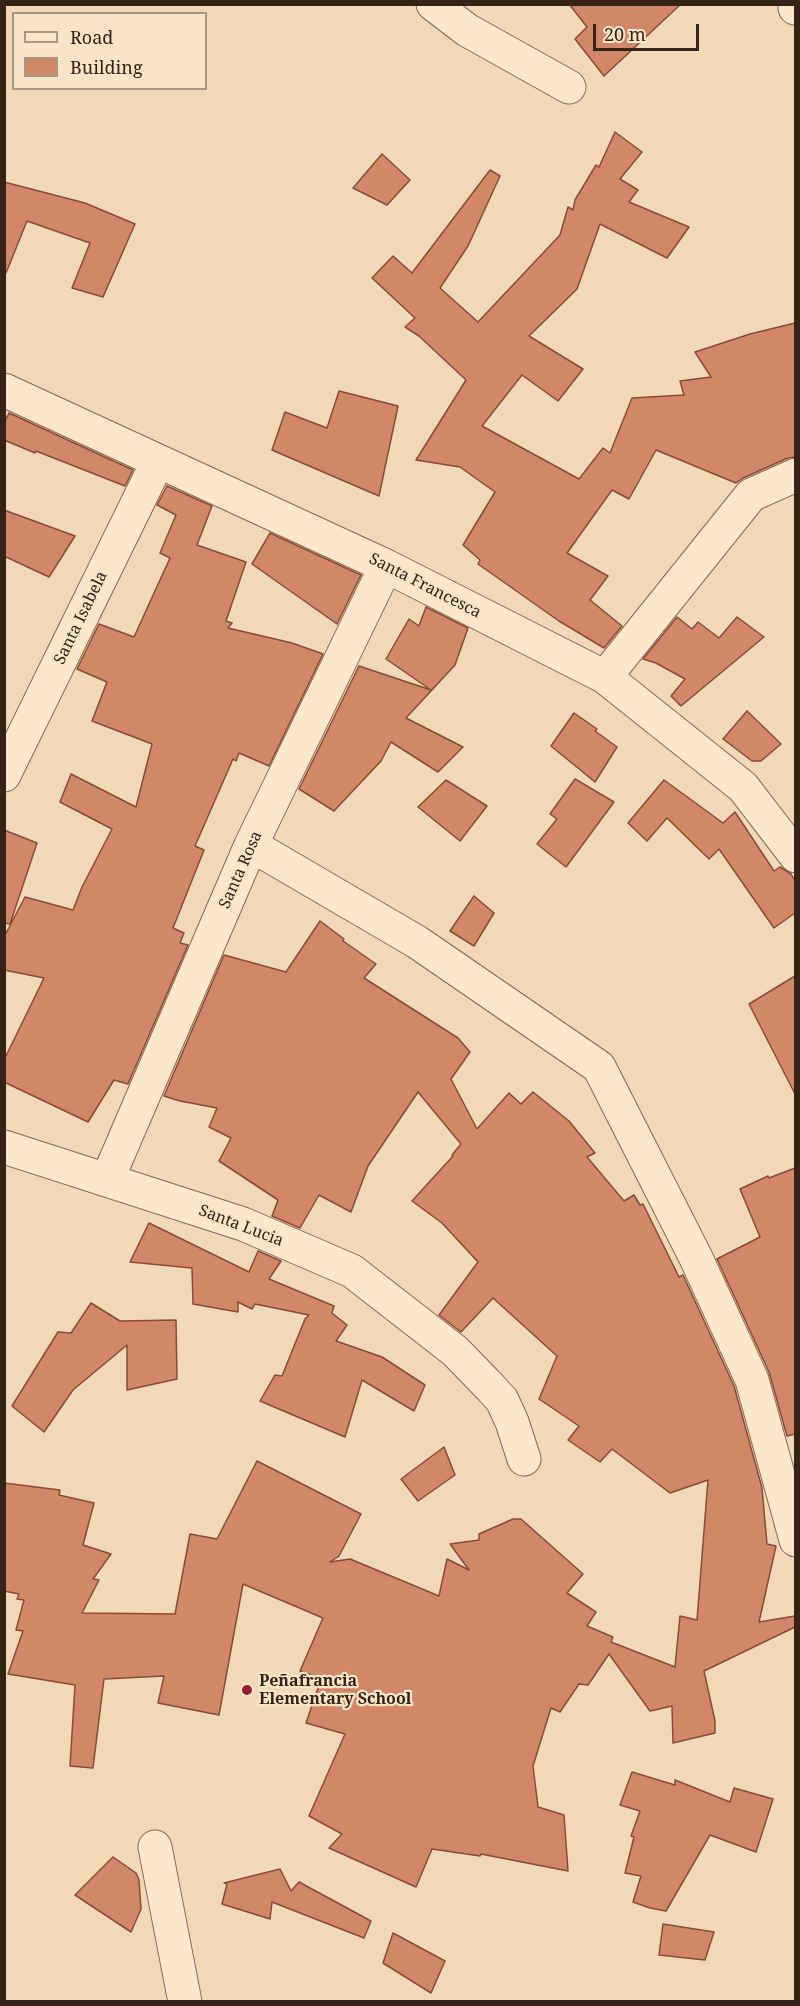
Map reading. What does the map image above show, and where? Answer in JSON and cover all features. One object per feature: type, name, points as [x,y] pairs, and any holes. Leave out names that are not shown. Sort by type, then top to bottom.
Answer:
[{"type":"street","points":[[433,4],[466,30],[569,87]]},
{"type":"street","name":"Santa Francesca","points":[[4,390],[386,566],[605,677],[743,787],[795,856]]},
{"type":"street","name":"Santa Isabela","points":[[4,775],[158,461]]},
{"type":"street","points":[[605,677],[751,495],[795,475]]},
{"type":"street","name":"Santa Rosa","points":[[108,1178],[251,845],[386,566]]},
{"type":"street","points":[[251,845],[417,942],[599,1066],[696,1258],[785,1454],[795,1539]]},
{"type":"street","name":"Santa Lucia","points":[[4,1147],[108,1178],[243,1224],[352,1271],[455,1351],[502,1400],[524,1459]]},
{"type":"street","points":[[155,1847],[184,2001]]},
{"type":"building","points":[[569,4],[681,4],[604,76],[575,39],[587,27]]},
{"type":"building","points":[[615,132],[642,152],[620,179],[638,190],[629,202],[689,227],[667,258],[600,224],[577,289],[529,336],[583,369],[558,401],[522,375],[482,426],[579,479],[603,448],[610,453],[632,398],[684,395],[680,381],[711,377],[695,352],[750,334],[795,323],[795,457],[788,458],[736,483],[656,450],[629,499],[612,490],[567,553],[608,576],[590,600],[622,626],[604,648],[559,621],[478,564],[480,560],[463,545],[495,492],[460,467],[416,460],[466,380],[419,336],[405,327],[415,318],[372,278],[393,256],[412,273],[490,170],[500,176],[468,246],[440,288],[478,322],[560,235],[568,207],[573,210],[575,200],[596,165],[599,167]]},
{"type":"building","points":[[382,154],[410,180],[387,205],[353,188]]},
{"type":"building","points":[[4,182],[85,203],[135,224],[103,297],[72,288],[90,243],[27,221],[6,273],[4,272]]},
{"type":"building","points":[[339,391],[398,406],[379,496],[272,450],[285,412],[327,428]]},
{"type":"building","points":[[9,413],[133,470],[125,486],[4,440],[4,423]]},
{"type":"building","points":[[167,486],[212,506],[197,545],[246,562],[226,621],[232,623],[228,628],[292,643],[323,654],[269,766],[239,753],[236,761],[233,759],[195,846],[204,850],[173,928],[184,933],[180,943],[188,945],[128,1084],[114,1080],[88,1122],[4,1082],[4,1060],[44,978],[4,970],[4,937],[25,897],[73,910],[82,887],[112,829],[60,802],[71,774],[136,807],[152,744],[92,721],[107,682],[77,669],[99,624],[134,637],[170,558],[160,553],[176,515],[157,505]]},
{"type":"building","points":[[4,510],[75,536],[49,577],[4,556]]},
{"type":"building","points":[[270,533],[361,575],[337,624],[252,564]]},
{"type":"building","points":[[426,607],[468,628],[455,665],[406,718],[463,747],[438,772],[391,742],[381,761],[334,811],[299,789],[359,666],[431,690],[386,659],[409,619],[419,626]]},
{"type":"building","points":[[677,617],[692,629],[698,622],[719,638],[737,617],[764,637],[681,706],[671,696],[685,679],[656,663],[643,659]]},
{"type":"building","points":[[747,711],[781,744],[761,761],[752,761],[723,739]]},
{"type":"building","points":[[574,713],[617,747],[595,782],[551,746]]},
{"type":"building","points":[[575,779],[614,802],[566,867],[537,844],[557,819],[550,814]]},
{"type":"building","points":[[446,780],[487,806],[460,841],[418,807]]},
{"type":"building","points":[[664,780],[723,823],[735,812],[774,871],[780,867],[791,874],[795,881],[795,913],[774,928],[719,849],[709,859],[667,818],[647,841],[628,823]]},
{"type":"building","points":[[4,830],[37,843],[10,924],[4,923]]},
{"type":"building","points":[[474,896],[494,913],[474,946],[450,931]]},
{"type":"building","points":[[320,921],[344,939],[343,941],[376,964],[364,978],[458,1038],[470,1052],[451,1079],[477,1129],[509,1093],[521,1104],[533,1092],[569,1121],[595,1153],[587,1157],[624,1201],[634,1195],[640,1205],[643,1204],[679,1277],[683,1275],[734,1386],[762,1488],[767,1544],[776,1546],[759,1622],[795,1616],[795,1627],[704,1671],[715,1721],[715,1733],[673,1743],[672,1706],[650,1711],[609,1654],[588,1685],[579,1684],[560,1712],[551,1708],[533,1766],[538,1807],[564,1815],[568,1871],[481,1854],[480,1856],[432,1849],[416,1887],[329,1848],[342,1834],[309,1816],[345,1734],[306,1723],[321,1679],[300,1671],[323,1618],[243,1584],[219,1715],[158,1703],[164,1676],[104,1679],[93,1768],[70,1766],[75,1685],[8,1674],[23,1631],[16,1630],[24,1600],[17,1599],[19,1594],[4,1591],[4,1483],[60,1490],[59,1495],[94,1503],[83,1545],[111,1554],[93,1579],[99,1580],[82,1613],[175,1614],[190,1534],[217,1539],[257,1461],[361,1514],[339,1556],[330,1562],[350,1559],[439,1596],[447,1559],[469,1570],[450,1544],[479,1540],[479,1534],[513,1519],[521,1519],[583,1574],[567,1593],[596,1612],[587,1626],[613,1637],[611,1642],[675,1667],[680,1616],[697,1620],[708,1480],[670,1493],[612,1449],[600,1462],[568,1440],[579,1426],[539,1399],[557,1356],[493,1298],[461,1332],[439,1315],[478,1262],[442,1223],[412,1201],[461,1144],[418,1092],[368,1166],[351,1212],[319,1195],[300,1228],[272,1216],[278,1200],[219,1161],[231,1138],[209,1127],[217,1108],[164,1096],[224,955],[286,972]]},
{"type":"building","points":[[795,976],[795,1094],[749,1004]]},
{"type":"building","points":[[795,1168],[795,1434],[787,1436],[769,1372],[717,1259],[760,1237],[740,1189],[768,1176],[769,1178]]},
{"type":"building","points":[[149,1223],[249,1272],[258,1251],[281,1261],[269,1279],[334,1306],[332,1313],[347,1325],[336,1341],[382,1357],[425,1385],[414,1411],[362,1380],[345,1437],[260,1401],[275,1375],[282,1376],[305,1319],[309,1315],[255,1304],[252,1309],[238,1302],[238,1312],[193,1304],[192,1268],[130,1262]]},
{"type":"building","points":[[91,1303],[120,1321],[176,1320],[177,1379],[127,1390],[127,1345],[73,1390],[44,1432],[12,1406],[58,1332],[71,1333]]},
{"type":"building","points":[[444,1447],[455,1475],[418,1501],[401,1479]]},
{"type":"building","points":[[632,1772],[675,1785],[675,1780],[730,1802],[734,1788],[773,1799],[756,1852],[710,1835],[666,1911],[633,1902],[641,1876],[625,1873],[634,1837],[631,1836],[640,1811],[620,1805]]},
{"type":"building","points":[[113,1857],[136,1873],[139,1880],[141,1909],[131,1932],[75,1895]]},
{"type":"building","points":[[280,1869],[291,1891],[299,1882],[371,1921],[364,1938],[272,1902],[270,1919],[222,1904],[227,1884],[224,1883]]},
{"type":"building","points":[[663,1924],[714,1932],[705,1960],[659,1955]]},
{"type":"building","points":[[393,1933],[445,1961],[431,1993],[383,1963]]},
{"type":"place","name":"Peñafrancia Elementary School","points":[[247,1690]]}]
